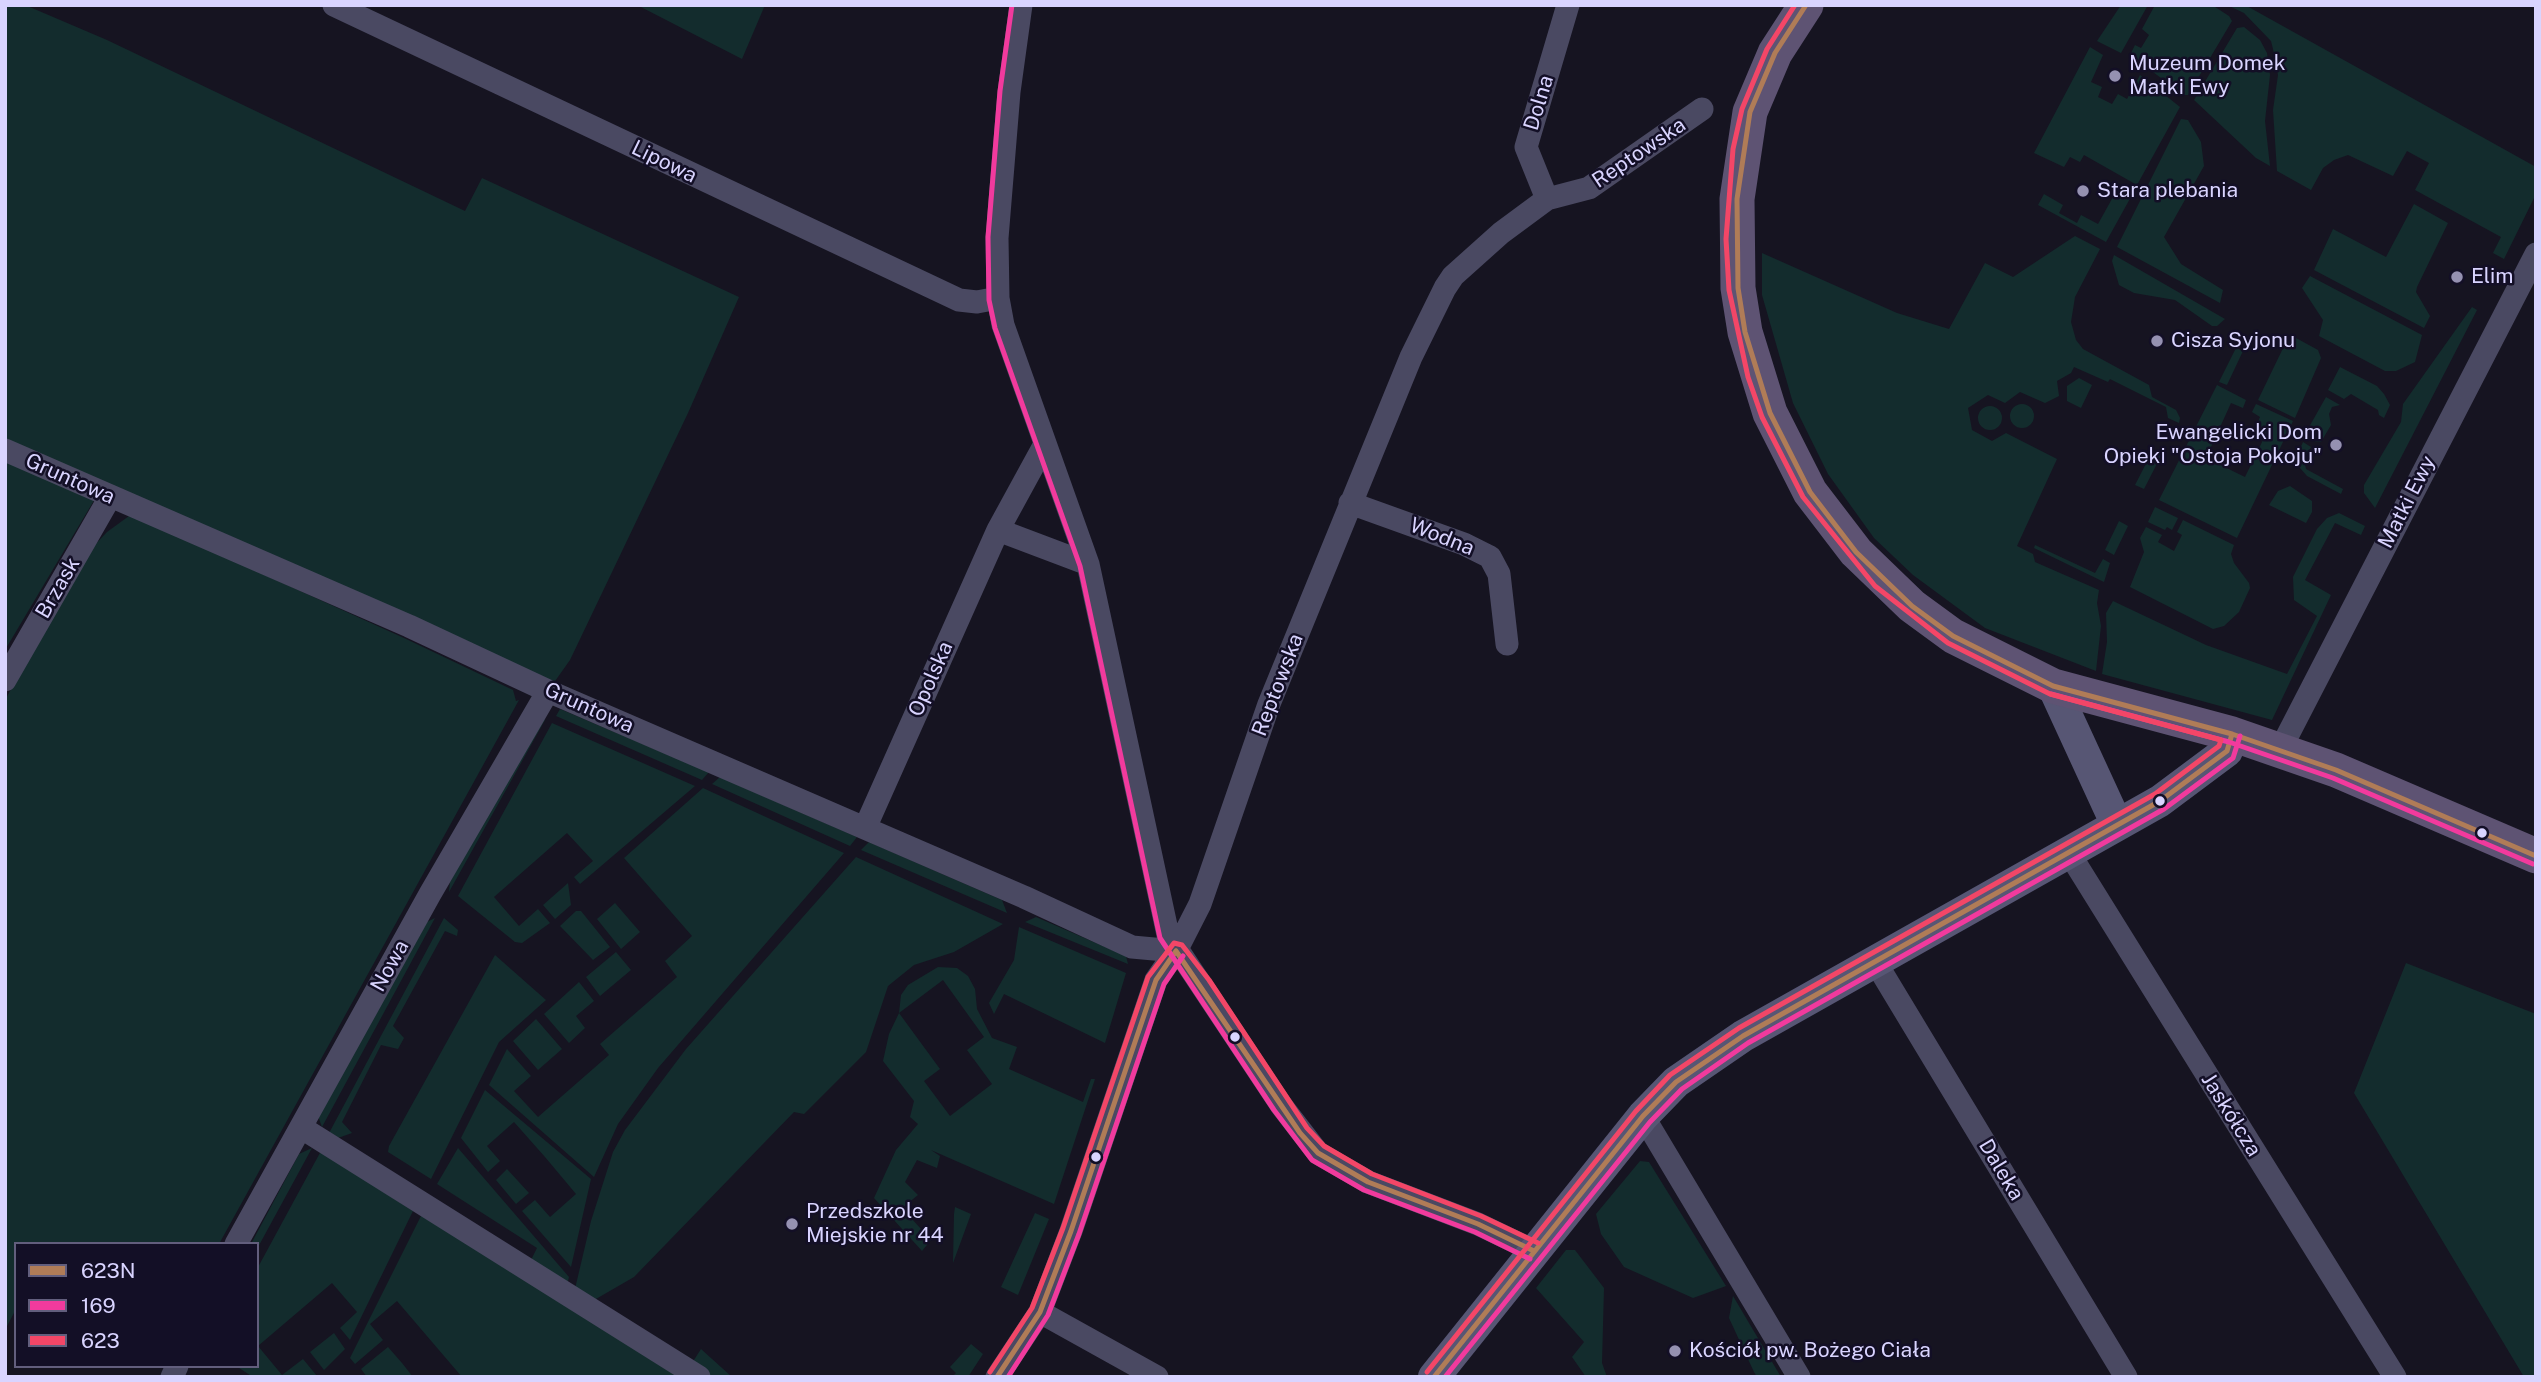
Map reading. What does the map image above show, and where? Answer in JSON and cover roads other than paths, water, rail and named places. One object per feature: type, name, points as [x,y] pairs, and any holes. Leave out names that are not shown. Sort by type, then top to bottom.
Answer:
[{"type":"main road","points":[[1806,5],[1775,53],[1750,112],[1737,199],[1738,288],[1748,342],[1770,413],[1810,492],[1856,552],[1881,580],[1953,636],[2053,686],[2232,734],[2280,750],[2336,770],[2536,856]]},
{"type":"street","name":"Lipowa","points":[[334,5],[959,300],[977,302],[998,298]]},
{"type":"street","points":[[1021,5],[1009,92],[997,238],[998,298],[1003,324],[1088,564],[1162,917],[1176,951],[1202,985],[1300,1133],[1318,1153],[1368,1182],[1478,1224],[1534,1251]]},
{"type":"street","name":"Dolna","points":[[1547,199],[1526,147],[1568,5]]},
{"type":"street","name":"Reptowska","points":[[998,1377],[1040,1312],[1071,1231],[1156,980],[1176,951],[1200,904],[1269,704],[1411,356],[1453,276],[1501,233],[1547,199],[1588,188],[1702,109]]},
{"type":"street","name":"Matki Ewy","points":[[2280,750],[2536,254]]},
{"type":"street","name":"Opolska","points":[[864,828],[998,530],[1045,444]]},
{"type":"street","name":"Gruntowa","points":[[5,450],[1132,947],[1176,951]]},
{"type":"street","name":"Brzask","points":[[5,680],[110,497]]},
{"type":"street","name":"Wodna","points":[[1350,503],[1464,544],[1490,557],[1499,574],[1507,644]]},
{"type":"street","points":[[998,530],[1088,564]]},
{"type":"street","points":[[2053,686],[2117,825]]},
{"type":"street","name":"Nowa","points":[[237,1242],[430,894],[548,691]]},
{"type":"street","points":[[1434,1377],[1643,1116],[1676,1082],[1742,1036],[2160,801],[2227,751],[2232,734]]},
{"type":"street","name":"Jaskółcza","points":[[2069,853],[2395,1377]]},
{"type":"street","name":"Daleka","points":[[1876,963],[2126,1377]]},
{"type":"street","points":[[1643,1116],[1798,1377]]},
{"type":"street","points":[[302,1128],[444,1220],[699,1377]]},
{"type":"street","points":[[1040,1312],[1157,1377]]},
{"type":"place","name":"Muzeum Domek Matki Ewy","points":[[2115,76]]},
{"type":"place","name":"Stara plebania","points":[[2083,191]]},
{"type":"place","name":"Elim","points":[[2457,277]]},
{"type":"place","name":"Cisza Syjonu","points":[[2157,341]]},
{"type":"place","name":"Ewangelicki Dom Opieki \"Ostoja Pokoju\"","points":[[2336,445]]},
{"type":"place","name":"Przedszkole Miejskie nr 44","points":[[792,1224]]},
{"type":"place","name":"Kościół pw. Bożego Ciała","points":[[1675,1351]]}]
